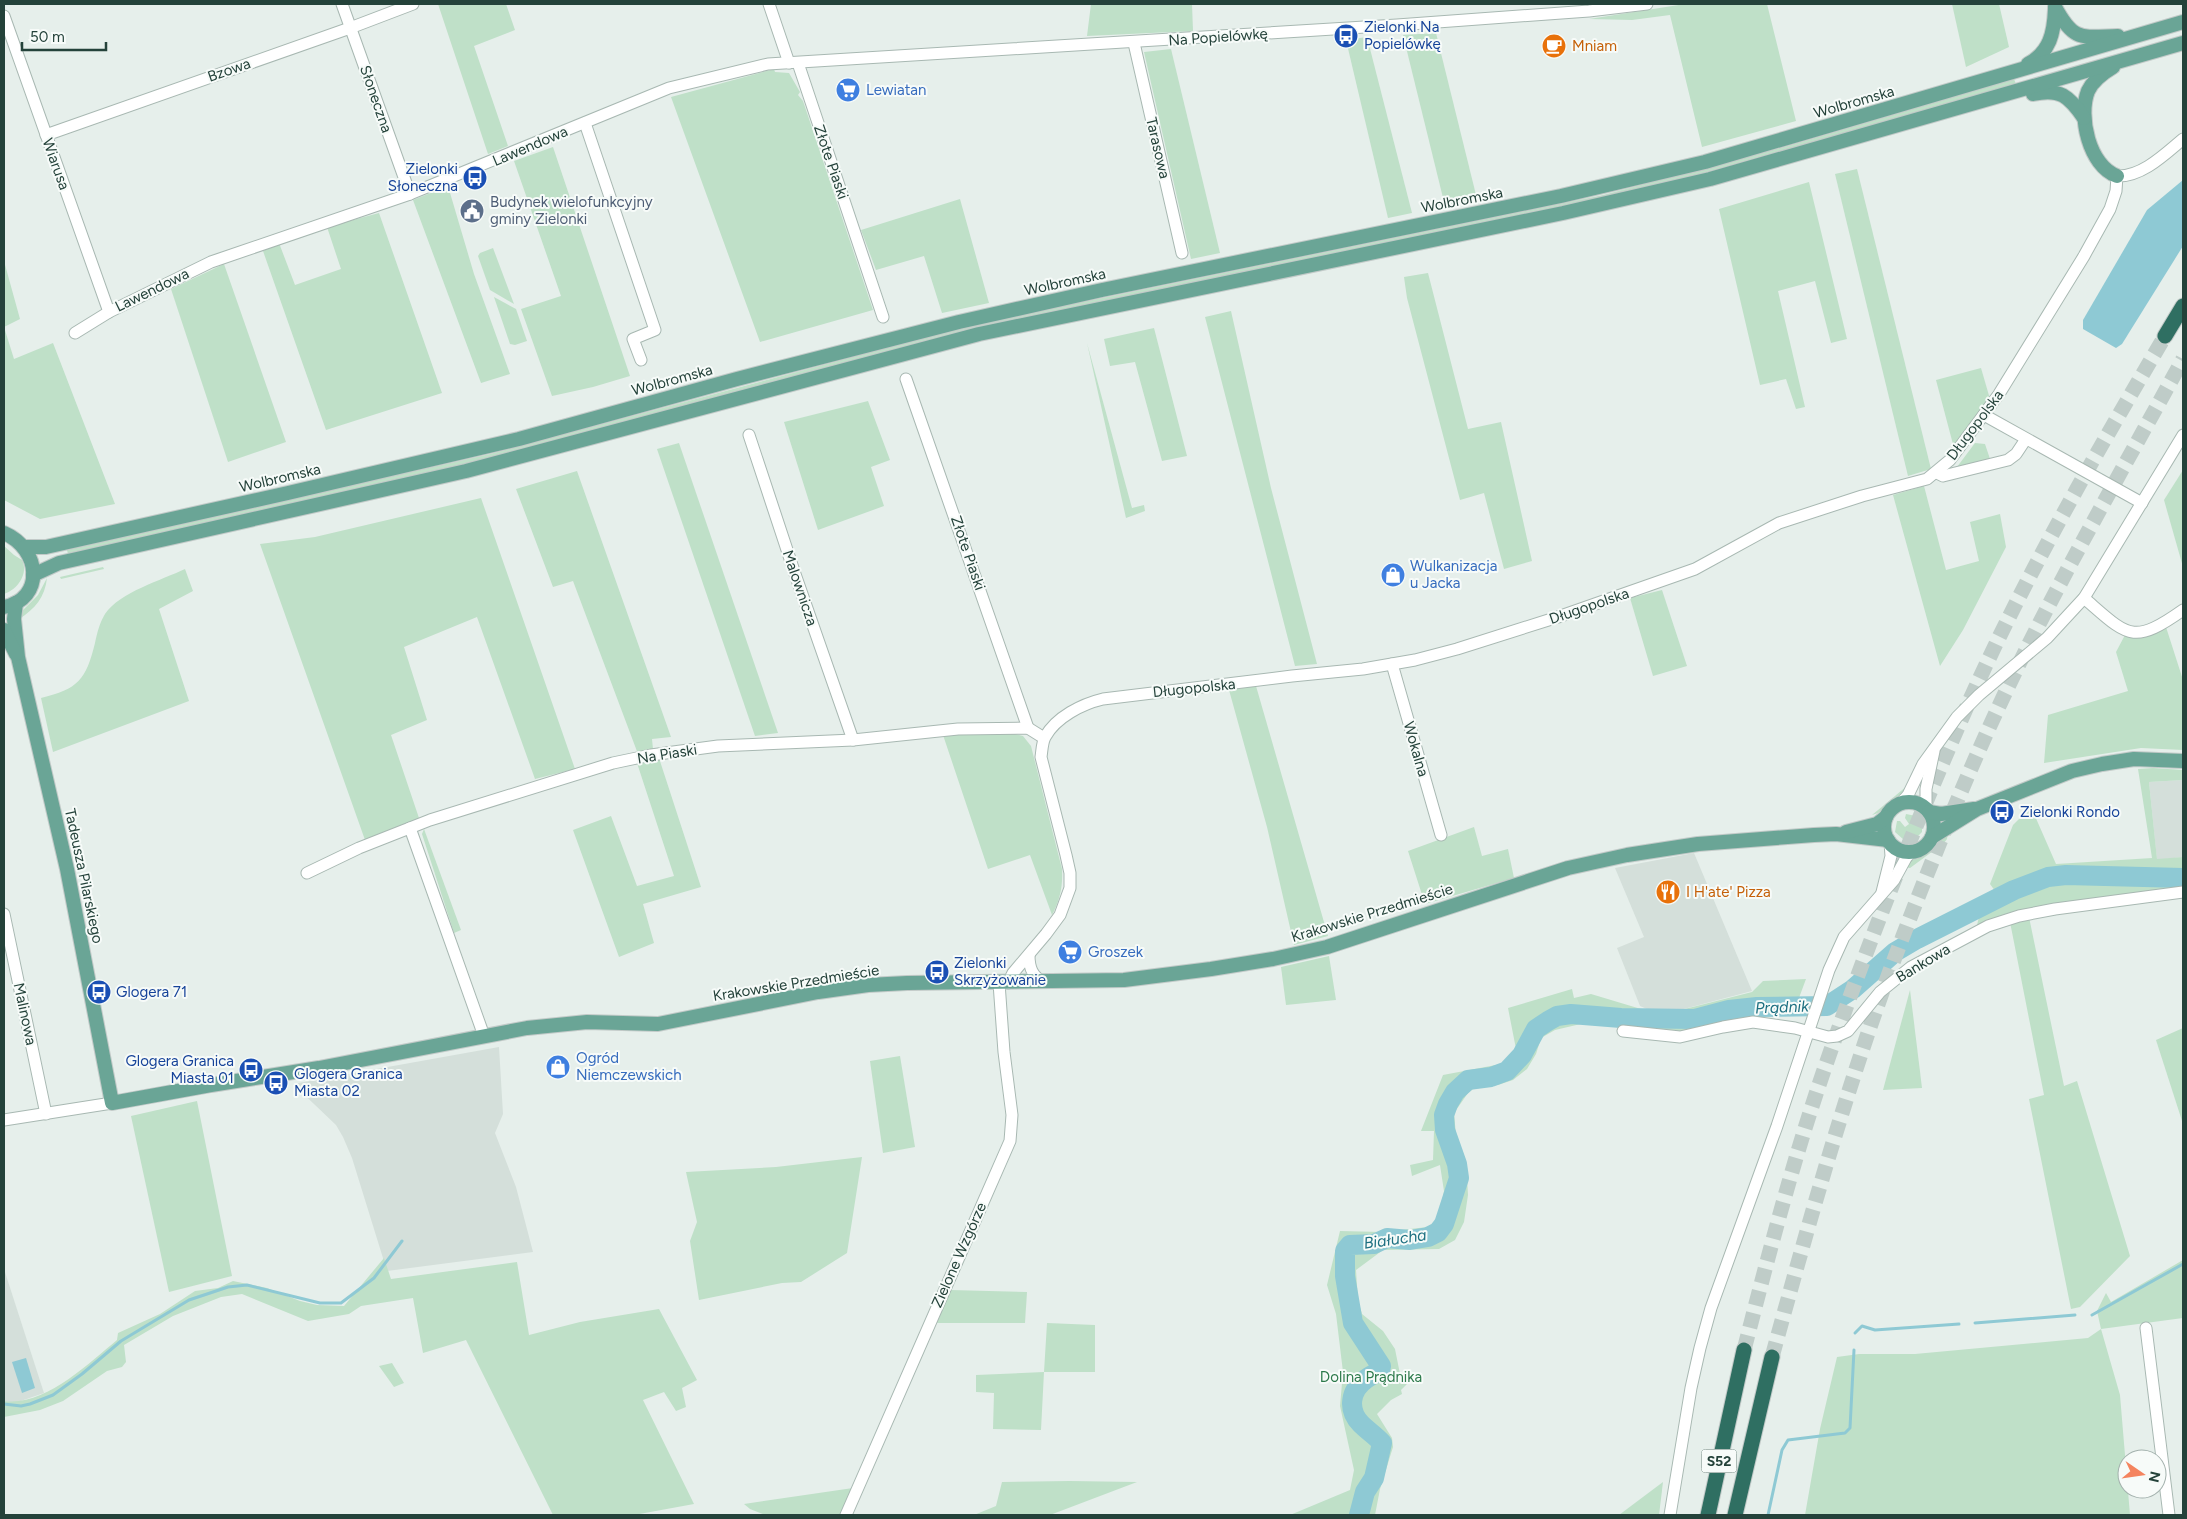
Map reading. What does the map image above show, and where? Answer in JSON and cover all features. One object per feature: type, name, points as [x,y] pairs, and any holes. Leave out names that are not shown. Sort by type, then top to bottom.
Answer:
[{"type":"highway","points":[[2165,336],[2183,306]]},
{"type":"highway","name":"S52","points":[[1708,1515],[1744,1350]]},
{"type":"highway","name":"S52","points":[[1735,1515],[1772,1357]]},
{"type":"main road","points":[[2055,6],[2066,26],[2078,35],[2092,37],[2138,35],[2183,22]]},
{"type":"main road","points":[[2014,72],[2032,62],[2046,48],[2054,30],[2055,6]]},
{"type":"main road","name":"Wolbromska","points":[[25,547],[46,546],[125,529],[500,444],[737,379],[959,322],[1102,290],[1561,196],[1705,162],[2138,35]]},
{"type":"main road","points":[[33,575],[58,563],[466,471],[979,334],[1564,213],[1667,189],[2183,44]]},
{"type":"main road","points":[[2084,118],[2088,92],[2092,83],[2121,62]]},
{"type":"main road","points":[[1992,99],[2045,91],[2057,93],[2072,101],[2084,118],[2091,147],[2098,160],[2103,167],[2117,176]]},
{"type":"main road","points":[[4,534],[25,547],[30,555],[33,575],[30,588],[10,605]]},
{"type":"main road","name":"Tadeusza Pilarskiego","points":[[10,605],[14,619],[18,657],[68,870],[112,1103]]},
{"type":"main road","name":"Tadeusza Pilarskiego","points":[[4,630],[18,657]]},
{"type":"main road","points":[[1977,809],[1941,814],[1928,810],[1914,802],[1900,804],[1893,808],[1886,817],[1884,828],[1889,842],[1898,849],[1911,852],[1923,847],[1932,837],[1977,809],[2072,771],[2102,764],[2149,758],[2183,761]]},
{"type":"main road","points":[[1928,810],[1933,822],[1932,837]]},
{"type":"main road","name":"Krakowskie Przedmieście","points":[[112,1103],[319,1068],[484,1036],[558,1024],[594,1022],[658,1024],[818,992],[868,985],[1124,980],[1273,959],[1327,947],[1564,869],[1619,857],[1698,844],[1836,834],[1877,824],[1886,817]]},
{"type":"main road","name":"Krakowskie Przedmieście","points":[[1836,834],[1889,842]]},
{"type":"street","name":"Słoneczna","points":[[342,4],[410,194]]},
{"type":"street","name":"Bzowa","points":[[46,135],[413,4]]},
{"type":"street","name":"Złote Piaski","points":[[769,4],[794,64],[883,317]]},
{"type":"street","name":"Na Popielówkę","points":[[794,64],[905,55],[1134,43],[1533,15],[1647,4]]},
{"type":"street","name":"Wiarusa","points":[[4,16],[109,312]]},
{"type":"street","name":"Tarasowa","points":[[1134,43],[1182,253]]},
{"type":"street","name":"Lawendowa","points":[[75,333],[109,312],[211,262],[410,194],[669,88],[752,67],[794,64]]},
{"type":"street","points":[[585,123],[654,330],[633,339],[641,360]]},
{"type":"street","points":[[2117,176],[2141,170],[2156,161],[2183,139]]},
{"type":"street","name":"Długopolska","points":[[1044,738],[1053,726],[1067,715],[1083,705],[1103,699],[1364,669],[1457,649],[1638,590],[1696,569],[1779,524],[1862,496],[1927,479],[1937,473],[1950,460],[1984,415],[2031,343],[2107,216],[2114,200],[2117,176]]},
{"type":"street","name":"Złote Piaski","points":[[906,379],[1028,728]]},
{"type":"street","points":[[1984,415],[2142,503]]},
{"type":"street","name":"Malownicza","points":[[749,435],[853,740]]},
{"type":"street","points":[[1900,804],[1908,795],[1923,764],[1945,730],[1966,707],[2048,638],[2084,598],[2183,435]]},
{"type":"street","points":[[1937,473],[1943,476],[2005,462],[2016,454],[2026,439]]},
{"type":"street","points":[[2084,598],[2118,627],[2140,633],[2159,627],[2183,610]]},
{"type":"street","name":"Wokalna","points":[[1392,664],[1441,835]]},
{"type":"street","points":[[1003,983],[1029,955],[1064,909],[1070,880],[1066,855],[1041,757],[1044,738],[1028,728]]},
{"type":"street","name":"Na Piaski","points":[[307,873],[359,848],[410,828],[613,763],[718,746],[853,740],[958,729],[1028,728]]},
{"type":"street","points":[[1928,810],[1926,789],[1936,745]]},
{"type":"street","points":[[410,828],[484,1036]]},
{"type":"street","points":[[1881,893],[1891,856],[1889,842]]},
{"type":"street","points":[[1670,1515],[1691,1388],[1711,1308],[1777,1126],[1814,1014],[1838,950],[1849,931],[1894,880],[1911,852]]},
{"type":"street","name":"Bankowa","points":[[1623,1032],[1680,1037],[1753,1022],[1828,1036],[1842,1035],[1854,1025],[1880,992],[1911,967],[1988,926],[2019,916],[2055,908],[2183,892]]},
{"type":"street","name":"Malinowa","points":[[4,914],[46,1114]]},
{"type":"street","points":[[1029,955],[1031,970],[1038,980],[1044,982]]},
{"type":"street","name":"Zielone Wzgórze","points":[[846,1515],[1010,1141],[1012,1115],[1004,1052],[1003,983]]},
{"type":"street","points":[[4,1120],[112,1103]]},
{"type":"street","points":[[2146,1328],[2169,1515]]},
{"type":"shaded area","points":[[2183,780],[2183,857],[2157,860],[2149,782]]},
{"type":"shaded area","points":[[1694,853],[1752,991],[1661,1015],[1640,1006],[1617,948],[1644,937],[1615,868]]},
{"type":"shaded area","points":[[499,1047],[503,1114],[495,1133],[516,1187],[533,1252],[387,1271],[352,1158],[343,1137],[336,1125],[293,1084]]},
{"type":"shaded area","points":[[4,1269],[44,1393],[15,1403],[4,1401]]},
{"type":"green space","points":[[438,4],[506,4],[515,30],[474,46],[508,146],[488,154]]},
{"type":"green space","points":[[1091,4],[1192,4],[1193,31],[1087,36]]},
{"type":"green space","points":[[1685,4],[1767,4],[1796,121],[1702,147],[1670,15],[1632,20],[1589,19]]},
{"type":"green space","points":[[1952,4],[1999,4],[2009,47],[1966,67]]},
{"type":"green space","points":[[1436,33],[1477,199],[1445,206],[1403,35]]},
{"type":"green space","points":[[1367,37],[1412,213],[1388,218],[1346,40]]},
{"type":"green space","points":[[1171,49],[1220,253],[1191,259],[1144,52]]},
{"type":"green space","points":[[774,69],[775,72],[789,73],[800,92],[798,95],[803,101],[873,310],[760,342],[671,97]]},
{"type":"green space","points":[[2014,79],[2016,84],[1703,173],[1623,193],[950,334],[478,462],[68,554],[67,550],[490,454],[950,331],[1603,195],[1784,147]]},
{"type":"green space","points":[[553,147],[630,376],[552,396],[521,309],[561,296],[514,161]]},
{"type":"green space","points":[[1857,169],[1931,469],[1908,476],[1835,174]]},
{"type":"green space","points":[[1809,182],[1847,339],[1831,343],[1815,281],[1778,291],[1805,407],[1796,409],[1786,379],[1760,385],[1719,209]]},
{"type":"green space","points":[[448,186],[474,274],[510,374],[481,383],[413,200]]},
{"type":"green space","points":[[960,199],[989,303],[942,313],[924,256],[876,270],[861,230]]},
{"type":"green space","points":[[379,213],[442,393],[326,430],[263,251],[279,243],[295,285],[341,269],[327,227]]},
{"type":"green space","points":[[493,248],[514,304],[490,290],[478,256],[480,253]]},
{"type":"green space","points":[[4,261],[20,319],[4,327]]},
{"type":"green space","points":[[224,264],[286,442],[228,462],[171,289]]},
{"type":"green space","points":[[1428,273],[1468,429],[1501,422],[1532,561],[1504,569],[1484,493],[1460,500],[1407,298],[1404,277]]},
{"type":"green space","points":[[494,297],[516,309],[527,341],[515,345],[510,344]]},
{"type":"green space","points":[[1231,311],[1271,488],[1317,664],[1295,666],[1205,317]]},
{"type":"green space","points":[[4,327],[14,359],[53,343],[115,504],[40,519],[4,500]]},
{"type":"green space","points":[[1154,328],[1187,456],[1162,461],[1135,362],[1110,366],[1104,339]]},
{"type":"green space","points":[[1087,343],[1132,508],[1144,505],[1145,511],[1126,518]]},
{"type":"green space","points":[[1981,368],[1990,399],[1954,448],[1936,380]]},
{"type":"green space","points":[[868,401],[890,460],[871,467],[884,506],[818,530],[784,422]]},
{"type":"green space","points":[[679,443],[778,733],[755,736],[657,449]]},
{"type":"green space","points":[[1975,443],[1985,444],[1991,462],[1957,467]]},
{"type":"green space","points":[[2183,470],[2183,567],[2164,500]]},
{"type":"green space","points":[[577,471],[671,737],[652,739],[653,749],[638,754],[573,581],[553,587],[516,489]]},
{"type":"green space","points":[[1924,486],[1946,570],[1979,561],[1970,522],[2000,514],[2006,547],[1963,630],[1940,666],[1893,495]]},
{"type":"green space","points":[[481,498],[575,769],[535,779],[477,617],[404,647],[427,720],[391,735],[420,821],[365,840],[260,544],[315,537]]},
{"type":"green space","points":[[4,546],[22,560],[24,571],[17,585],[4,594]]},
{"type":"green space","points":[[103,567],[104,569],[61,579],[60,577]]},
{"type":"green space","points":[[185,569],[193,591],[159,609],[189,701],[53,752],[41,698],[64,691],[84,674],[92,656],[102,620],[112,606],[142,587]]},
{"type":"green space","points":[[47,578],[44,591],[38,602],[19,619],[23,610],[38,595]]},
{"type":"green space","points":[[1662,590],[1687,666],[1653,676],[1630,598]]},
{"type":"green space","points":[[2166,627],[2183,680],[2183,750],[2141,748],[2044,763],[2048,715],[2128,691],[2116,652],[2125,635],[2146,636]]},
{"type":"green space","points":[[1256,686],[1328,936],[1294,945],[1267,827],[1229,690]]},
{"type":"green space","points":[[1008,732],[1023,736],[1031,746],[1062,869],[1060,893],[1052,915],[1030,855],[988,869],[943,735]]},
{"type":"green space","points":[[659,758],[701,887],[643,904],[654,943],[619,957],[573,830],[611,816],[637,886],[674,876],[637,763]]},
{"type":"green space","points":[[2138,769],[2183,770],[2183,780],[2149,782],[2157,859],[2183,857],[2183,869],[2064,869],[2046,871],[1995,891],[1990,884],[2013,825],[2031,807],[2056,864],[2152,858]]},
{"type":"green space","points":[[1907,786],[1892,804],[1883,811],[1872,815]]},
{"type":"green space","points":[[1906,814],[1916,816],[1922,823],[1922,832],[1913,841],[1904,840],[1895,832],[1897,821],[1900,821],[1905,827],[1909,824],[1905,818]]},
{"type":"green space","points":[[1474,827],[1482,856],[1508,849],[1514,878],[1425,904],[1408,851]]},
{"type":"green space","points":[[424,829],[461,930],[454,933],[422,834]]},
{"type":"green space","points":[[1948,832],[1944,843],[1910,868],[1905,867],[1928,851]]},
{"type":"green space","points":[[2058,880],[2183,882],[2183,888],[2066,902],[2018,911],[1976,929],[1980,913],[2031,888]]},
{"type":"green space","points":[[2029,917],[2064,1086],[2077,1081],[2130,1256],[2080,1307],[2071,1309],[2029,1099],[2044,1095],[2010,922]]},
{"type":"green space","points":[[1329,956],[1336,1000],[1286,1005],[1281,967]]},
{"type":"green space","name":"Dolina Prądnika","points":[[1806,979],[1793,1014],[1763,1015],[1725,1021],[1682,1033],[1585,1023],[1555,1030],[1541,1038],[1536,1054],[1527,1069],[1513,1080],[1498,1085],[1477,1086],[1468,1093],[1454,1113],[1456,1135],[1466,1161],[1468,1195],[1464,1222],[1455,1240],[1439,1249],[1383,1250],[1356,1270],[1358,1300],[1362,1314],[1383,1331],[1395,1349],[1400,1374],[1407,1384],[1401,1390],[1402,1394],[1391,1400],[1377,1414],[1392,1438],[1393,1447],[1380,1489],[1375,1515],[1290,1515],[1350,1490],[1354,1470],[1340,1406],[1343,1372],[1336,1314],[1327,1285],[1340,1231],[1382,1232],[1428,1227],[1439,1218],[1444,1191],[1440,1165],[1412,1176],[1410,1165],[1433,1160],[1434,1131],[1421,1131],[1443,1075],[1501,1064],[1516,1049],[1508,1008],[1572,989],[1574,998],[1591,994],[1661,1015],[1752,992],[1763,981]]},
{"type":"green space","points":[[1910,990],[1922,1088],[1883,1090]]},
{"type":"green space","points":[[2183,1028],[2183,1124],[2156,1040]]},
{"type":"green space","points":[[900,1056],[915,1147],[883,1153],[870,1061]]},
{"type":"green space","points":[[197,1101],[232,1276],[169,1292],[131,1116]]},
{"type":"green space","points":[[862,1157],[847,1253],[801,1282],[782,1283],[699,1300],[690,1241],[697,1222],[686,1172],[776,1167]]},
{"type":"green space","points":[[384,1258],[391,1279],[517,1262],[529,1335],[580,1322],[659,1309],[697,1380],[682,1388],[686,1407],[676,1411],[664,1392],[643,1400],[694,1504],[634,1515],[553,1515],[466,1340],[423,1353],[413,1298],[361,1306],[349,1314],[308,1321],[242,1294],[221,1297],[173,1316],[124,1345],[126,1362],[122,1367],[107,1371],[63,1401],[40,1410],[4,1417],[4,1401],[19,1401],[50,1391],[65,1382],[117,1340],[118,1333],[160,1314],[195,1291],[218,1288],[233,1281],[267,1288],[300,1301],[317,1305],[344,1306]]},
{"type":"green space","points":[[2183,1260],[2183,1318],[2101,1329],[2097,1311],[2106,1293],[2111,1302]]},
{"type":"green space","points":[[950,1290],[1027,1292],[1025,1323],[937,1323]]},
{"type":"green space","points":[[1047,1323],[1095,1325],[1095,1372],[1044,1372]]},
{"type":"green space","points":[[2101,1329],[2120,1395],[2124,1449],[2117,1449],[2117,1499],[2129,1499],[2130,1515],[1805,1515],[1820,1429],[1837,1357],[1859,1354],[1915,1354],[2088,1338]]},
{"type":"green space","points":[[392,1363],[404,1383],[394,1387],[379,1366]]},
{"type":"green space","points":[[1044,1372],[1041,1430],[993,1429],[994,1393],[976,1392],[976,1375]]},
{"type":"green space","points":[[1002,1482],[1137,1482],[1050,1515],[974,1515],[996,1506]]},
{"type":"green space","points":[[1663,1482],[1659,1515],[1619,1515]]},
{"type":"green space","points":[[853,1488],[841,1515],[765,1515],[750,1509],[744,1504]]},
{"type":"water","points":[[2183,180],[2183,246],[2122,344],[2116,348],[2083,329],[2083,320],[2147,210]]},
{"type":"water","points":[[26,1358],[35,1388],[22,1393],[12,1362]]},
{"type":"waterway","name":"Prądnik","points":[[1359,1515],[1365,1492],[1374,1478],[1382,1443],[1361,1424],[1354,1413],[1352,1400],[1356,1389],[1368,1378],[1380,1371],[1381,1366],[1353,1323],[1345,1276],[1345,1251],[1350,1245],[1374,1244],[1387,1238],[1410,1240],[1428,1237],[1438,1232],[1444,1224],[1459,1178],[1457,1164],[1445,1130],[1444,1115],[1455,1092],[1468,1080],[1491,1077],[1507,1071],[1522,1055],[1536,1029],[1557,1016],[1571,1014],[1621,1018],[1695,1019],[1729,1010],[1757,1007],[1827,1006],[1853,989],[1895,952],[1917,939],[2014,890],[2048,877],[2066,875],[2183,878]]},
{"type":"waterway","points":[[4,1404],[21,1406],[53,1395],[82,1374],[121,1341],[189,1300],[228,1287],[247,1285],[320,1303],[341,1303],[374,1278],[402,1241]]},
{"type":"waterway","points":[[2092,1315],[2183,1264]]},
{"type":"waterway","points":[[1975,1323],[2075,1315]]},
{"type":"waterway","points":[[1855,1333],[1862,1326],[1875,1330],[1959,1324]]},
{"type":"waterway","points":[[1768,1515],[1782,1450],[1788,1440],[1845,1433],[1850,1428],[1854,1350]]},
{"type":"tunnel","points":[[1744,1350],[1771,1245],[1823,1073],[1874,933],[1929,794],[2013,608],[2087,471],[2165,336]]},
{"type":"tunnel","points":[[1772,1357],[1817,1198],[1866,1040],[1903,936],[1945,830],[1990,725],[2042,618],[2183,359]]},
{"type":"place","name":"Zielonki Na Popielówkę","points":[[1346,36]]},
{"type":"place","name":"Mniam","points":[[1554,46]]},
{"type":"place","name":"Lewiatan","points":[[848,90]]},
{"type":"place","name":"Zielonki Słoneczna","points":[[475,178]]},
{"type":"place","name":"Budynek wielofunkcyjny gminy Zielonki","points":[[472,211]]},
{"type":"place","name":"Wulkanizacja u Jacka","points":[[1393,575]]},
{"type":"place","name":"Zielonki Rondo","points":[[2002,812]]},
{"type":"place","name":"I H'ate' Pizza","points":[[1668,892]]},
{"type":"place","name":"Groszek","points":[[1070,952]]},
{"type":"place","name":"Zielonki Skrzyżowanie","points":[[937,972]]},
{"type":"place","name":"Glogera 71","points":[[99,992]]},
{"type":"place","name":"Ogród Niemczewskich","points":[[558,1067]]},
{"type":"place","name":"Glogera Granica Miasta 01","points":[[251,1070]]},
{"type":"place","name":"Glogera Granica Miasta 02","points":[[276,1083]]},
{"type":"water label","name":"Białucha","points":[[1395,1239]]}]
